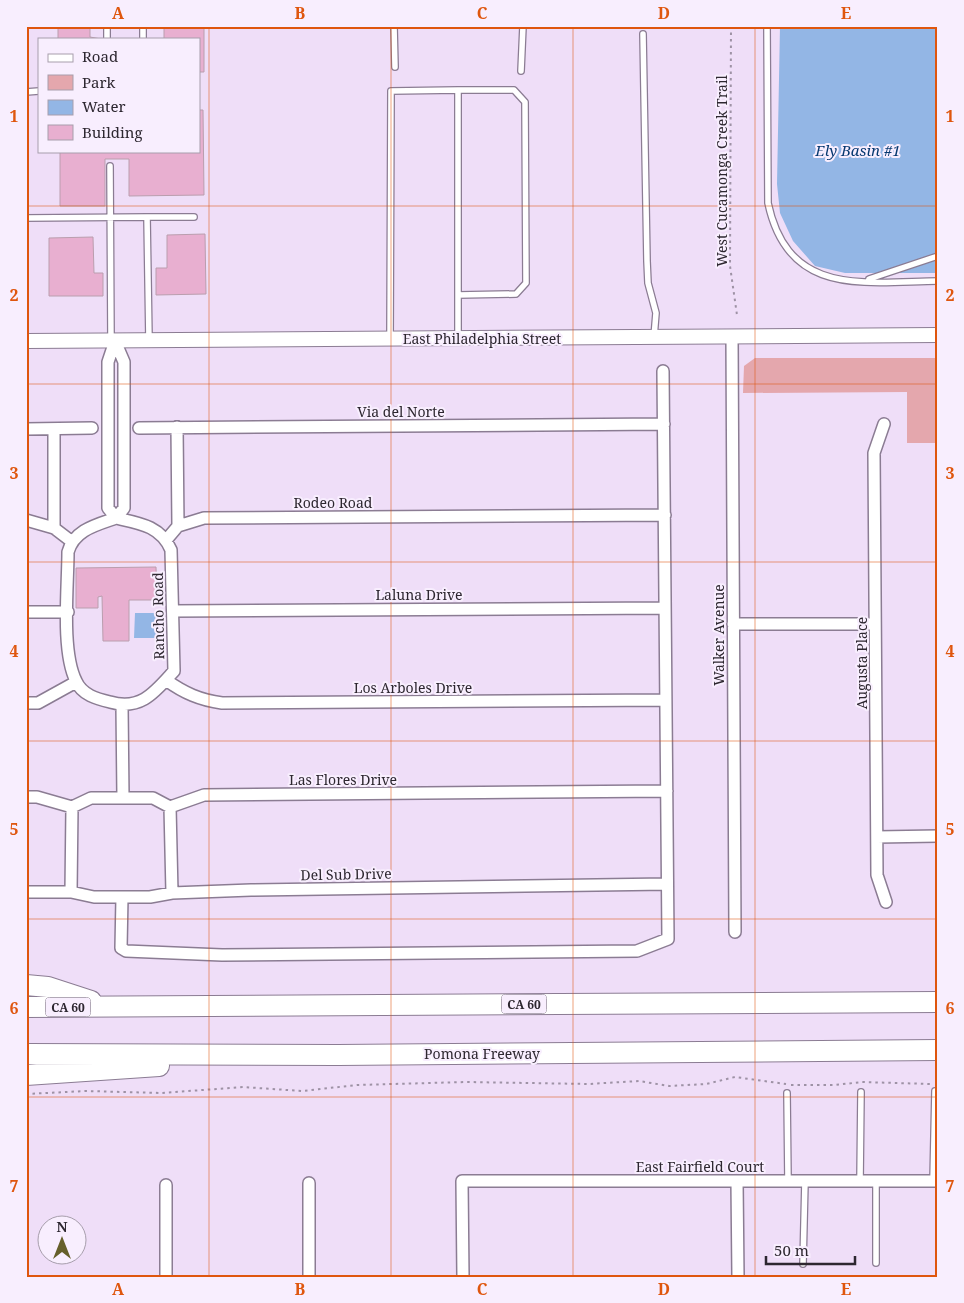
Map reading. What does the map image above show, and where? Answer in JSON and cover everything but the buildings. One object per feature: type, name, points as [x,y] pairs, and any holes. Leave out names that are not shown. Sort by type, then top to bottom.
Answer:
[{"type":"highway","points":[[26,985],[48,987],[110,1007]]},
{"type":"highway","name":"CA 60","points":[[26,1007],[938,1002]]},
{"type":"highway","name":"Pomona Freeway","points":[[26,1054],[938,1050]]},
{"type":"highway","points":[[26,1075],[338,1054]]},
{"type":"street","name":"East Philadelphia Street","points":[[26,341],[938,335]]},
{"type":"street","name":"Walker Avenue","points":[[732,336],[735,932]]},
{"type":"street","points":[[113,341],[108,362],[108,508],[116,518]]},
{"type":"street","points":[[113,341],[124,362],[124,508],[116,518]]},
{"type":"street","points":[[122,898],[121,948],[126,951],[222,955],[637,951],[668,938],[663,371]]},
{"type":"street","name":"Via del Norte","points":[[139,428],[664,424]]},
{"type":"street","name":"Augusta Place","points":[[884,424],[874,453],[877,875],[886,902]]},
{"type":"street","points":[[124,798],[122,706],[91,697],[76,682],[67,648],[68,552],[71,541],[88,528],[116,518],[149,525],[167,539],[178,526],[177,427]]},
{"type":"street","points":[[26,429],[92,428]]},
{"type":"street","points":[[54,429],[54,528]]},
{"type":"street","name":"Rodeo Road","points":[[178,526],[204,518],[665,515]]},
{"type":"street","points":[[26,520],[54,528],[71,541]]},
{"type":"street","name":"Rancho Road","points":[[122,706],[150,698],[174,671],[171,550],[167,539]]},
{"type":"street","name":"Laluna Drive","points":[[173,611],[665,608]]},
{"type":"street","points":[[26,612],[68,612]]},
{"type":"street","points":[[733,624],[875,624]]},
{"type":"street","name":"Los Arboles Drive","points":[[166,680],[182,692],[201,700],[222,703],[665,700]]},
{"type":"street","points":[[26,703],[38,703],[76,682]]},
{"type":"street","name":"Las Flores Drive","points":[[170,807],[204,795],[667,791]]},
{"type":"street","points":[[26,797],[37,797],[72,806],[91,798],[153,798],[170,807],[172,892]]},
{"type":"street","points":[[71,892],[72,806]]},
{"type":"street","points":[[877,837],[938,836]]},
{"type":"street","name":"Del Sub Drive","points":[[26,892],[71,892],[94,898],[150,898],[172,892],[667,884]]},
{"type":"street","name":"East Fairfield Court","points":[[463,1277],[462,1181],[936,1181]]},
{"type":"street","points":[[737,1181],[738,1277]]},
{"type":"street","points":[[308,1183],[309,1277]]},
{"type":"street","points":[[166,1185],[166,1277]]},
{"type":"lane","points":[[394,26],[395,66]]},
{"type":"lane","points":[[522,72],[523,26]]},
{"type":"lane","points":[[767,26],[768,204],[772,221],[789,252],[805,266],[823,276],[847,282],[938,281]]},
{"type":"lane","points":[[642,34],[647,261],[648,283],[656,312],[654,337]]},
{"type":"lane","points":[[458,90],[458,338]]},
{"type":"lane","points":[[390,339],[391,91],[514,90],[525,102],[526,283],[516,294],[458,295]]},
{"type":"lane","points":[[110,166],[113,341]]},
{"type":"lane","points":[[147,217],[149,340]]},
{"type":"lane","points":[[26,218],[194,217]]},
{"type":"lane","points":[[863,282],[938,256]]},
{"type":"lane","points":[[935,1091],[936,1181]]},
{"type":"lane","points":[[860,1181],[861,1092]]},
{"type":"lane","points":[[788,1093],[788,1181]]},
{"type":"lane","points":[[804,1264],[805,1181]]},
{"type":"lane","points":[[876,1181],[876,1263]]},
{"type":"path","name":"West Cucamonga Creek Trail","points":[[731,26],[730,266],[737,314]]},
{"type":"path","points":[[26,1094],[86,1091],[162,1093],[243,1087],[302,1091],[357,1085],[466,1082],[589,1084],[639,1081],[669,1086],[706,1084],[736,1077],[801,1086],[862,1082],[938,1084]]},
{"type":"green space","points":[[755,358],[938,358],[938,443],[907,443],[907,392],[743,393],[744,366]]},
{"type":"water","name":"Ely Basin #1","points":[[780,26],[938,26],[938,273],[845,273],[815,266],[793,241],[780,213],[777,184]]},
{"type":"water","points":[[135,613],[159,613],[158,638],[134,638]]}]
